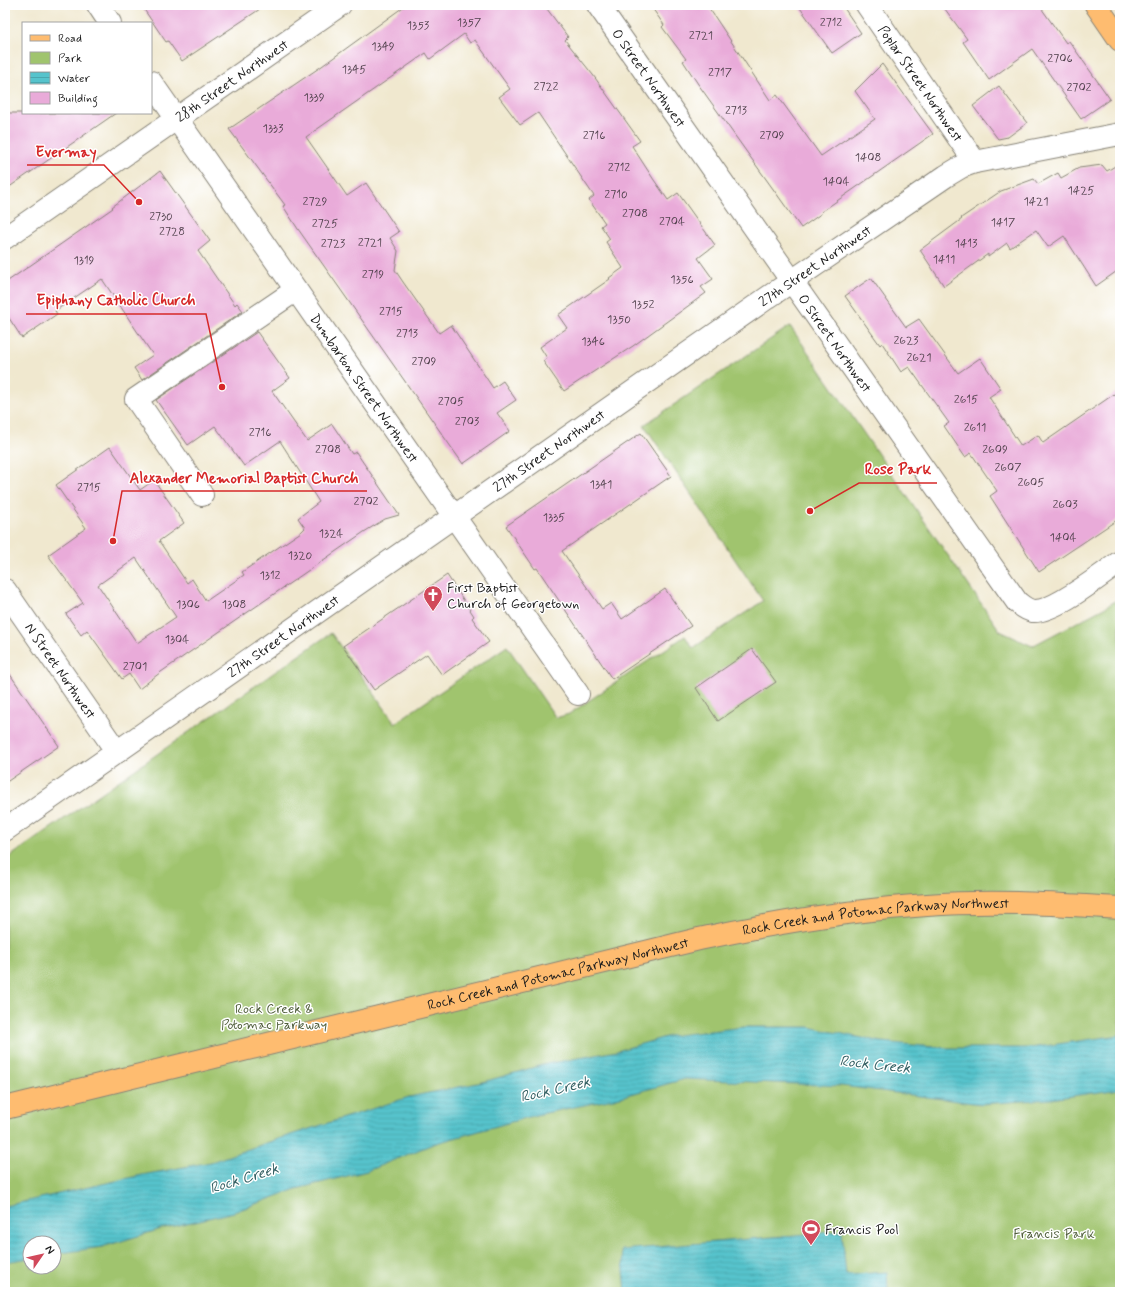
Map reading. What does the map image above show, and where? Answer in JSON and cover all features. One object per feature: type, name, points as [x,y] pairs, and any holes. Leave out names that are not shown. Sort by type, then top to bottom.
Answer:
[{"type":"main road","points":[[1096,5],[1120,40]]},
{"type":"main road","name":"Rock Creek and Potomac Parkway Northwest","points":[[5,1108],[684,942],[764,925],[869,910],[927,905],[984,903],[1120,908]]},
{"type":"street","points":[[98,5],[109,22]]},
{"type":"street","name":"28th Street Northwest","points":[[5,238],[340,5]]},
{"type":"street","name":"O Street Northwest","points":[[598,5],[1017,602],[1025,608],[1034,611],[1051,607],[1120,562]]},
{"type":"street","name":"Poplar Street Northwest","points":[[867,5],[975,162]]},
{"type":"street","name":"Dumbarton Street Northwest","points":[[152,83],[578,694]]},
{"type":"street","name":"27th Street Northwest","points":[[5,830],[792,281],[946,176],[961,167],[975,162],[1120,134]]},
{"type":"street","points":[[202,495],[136,399],[296,290]]},
{"type":"street","name":"N Street Northwest","points":[[5,590],[117,752]]},
{"type":"green space","name":"Rock Creek & Potomac Parkway","points":[[790,326],[1000,631],[1032,646],[1120,598],[1120,1292],[5,1292],[5,860],[331,633],[395,723],[507,646],[556,718],[569,714],[685,636],[693,648],[763,601],[644,425]]},
{"type":"water","name":"Rock Creek","points":[[744,1027],[809,1027],[882,1042],[945,1048],[1030,1048],[1120,1035],[1120,1089],[1051,1099],[981,1104],[842,1086],[685,1079],[613,1099],[536,1115],[433,1144],[367,1171],[296,1189],[234,1212],[161,1229],[102,1247],[62,1253],[62,1235],[22,1235],[22,1259],[5,1262],[5,1206],[142,1175],[211,1162],[409,1097],[483,1082],[546,1064],[617,1051],[669,1036]]},
{"type":"water","points":[[842,1231],[846,1275],[887,1272],[888,1292],[626,1292],[622,1250]]},
{"type":"building","points":[[141,5],[266,5],[182,61],[168,41],[166,42]]},
{"type":"building","points":[[406,5],[544,5],[568,37],[565,40],[593,75],[640,141],[632,146],[668,200],[678,193],[715,245],[698,258],[713,279],[701,287],[706,293],[633,346],[564,391],[543,361],[547,358],[540,347],[567,328],[558,315],[610,279],[609,278],[623,268],[606,242],[610,239],[601,226],[605,223],[589,200],[594,196],[538,113],[520,125],[499,97],[510,89],[475,40],[470,43],[464,34],[430,59],[426,53],[306,137],[347,196],[366,183],[399,232],[390,238],[398,251],[395,270],[439,333],[451,325],[493,388],[503,381],[516,400],[497,413],[510,431],[463,464],[298,229],[283,206],[285,205],[229,129],[322,66]]},
{"type":"building","points":[[650,5],[707,5],[770,100],[777,95],[821,156],[875,119],[855,91],[882,64],[933,134],[821,212],[822,213],[801,228],[698,84],[683,61],[686,59],[662,27],[664,25]]},
{"type":"building","points":[[798,5],[842,5],[861,33],[832,53]]},
{"type":"building","points":[[942,5],[1039,5],[1066,43],[1069,41],[1110,99],[1081,119],[1032,49],[989,80],[963,42],[967,39]]},
{"type":"building","points":[[999,86],[1027,123],[1008,137],[998,139],[973,106]]},
{"type":"building","points":[[5,113],[115,114],[5,190]]},
{"type":"building","points":[[1120,163],[1120,269],[1096,286],[1064,236],[1048,247],[1036,230],[1010,248],[1007,243],[988,257],[988,254],[944,286],[920,250],[962,219],[961,218],[1001,191],[1034,179],[1038,184],[1058,173],[1061,178],[1079,168],[1102,165],[1107,171]]},
{"type":"building","points":[[160,171],[210,241],[198,251],[235,305],[237,303],[243,311],[142,380],[134,368],[153,355],[102,279],[55,311],[57,314],[22,338],[5,312],[5,283],[113,208],[112,207]]},
{"type":"building","points":[[871,278],[906,327],[919,319],[958,373],[980,358],[1001,389],[989,397],[1021,446],[1038,435],[1043,443],[1120,390],[1120,518],[1039,572],[990,496],[997,491],[971,453],[965,457],[944,426],[949,423],[909,367],[901,372],[882,343],[880,345],[845,296]]},
{"type":"building","points":[[257,332],[290,378],[272,391],[307,441],[332,424],[352,454],[356,452],[399,515],[385,519],[364,532],[161,672],[139,689],[129,674],[122,679],[87,630],[81,635],[66,614],[83,603],[48,555],[86,528],[56,485],[110,447],[140,490],[154,480],[184,523],[159,541],[187,583],[192,579],[206,601],[244,575],[242,572],[301,532],[305,528],[298,518],[319,502],[280,441],[244,466],[215,426],[188,445],[156,400]],"holes":[[[136,558],[176,617],[137,643],[98,585]]]},
{"type":"building","points":[[641,433],[671,476],[562,551],[602,609],[611,603],[622,619],[665,589],[691,626],[612,679],[537,568],[535,569],[506,526]]},
{"type":"building","points":[[447,575],[474,616],[472,618],[489,642],[442,675],[427,654],[374,690],[343,646]]},
{"type":"building","points":[[752,649],[776,682],[718,721],[696,688]]},
{"type":"building","points":[[5,667],[59,746],[5,783]]},
{"type":"place","name":"Evermay","points":[[139,202]]},
{"type":"place","name":"Epiphany Catholic Church","points":[[222,387]]},
{"type":"place","name":"Rose Park","points":[[810,511]]},
{"type":"place","name":"Alexander Memorial Baptist Church","points":[[113,541]]},
{"type":"place","name":"First Baptist Church of Georgetown","points":[[433,612]]},
{"type":"place","name":"Francis Pool","points":[[811,1246]]},
{"type":"park label","name":"Francis Park","points":[[1054,1233]]}]
